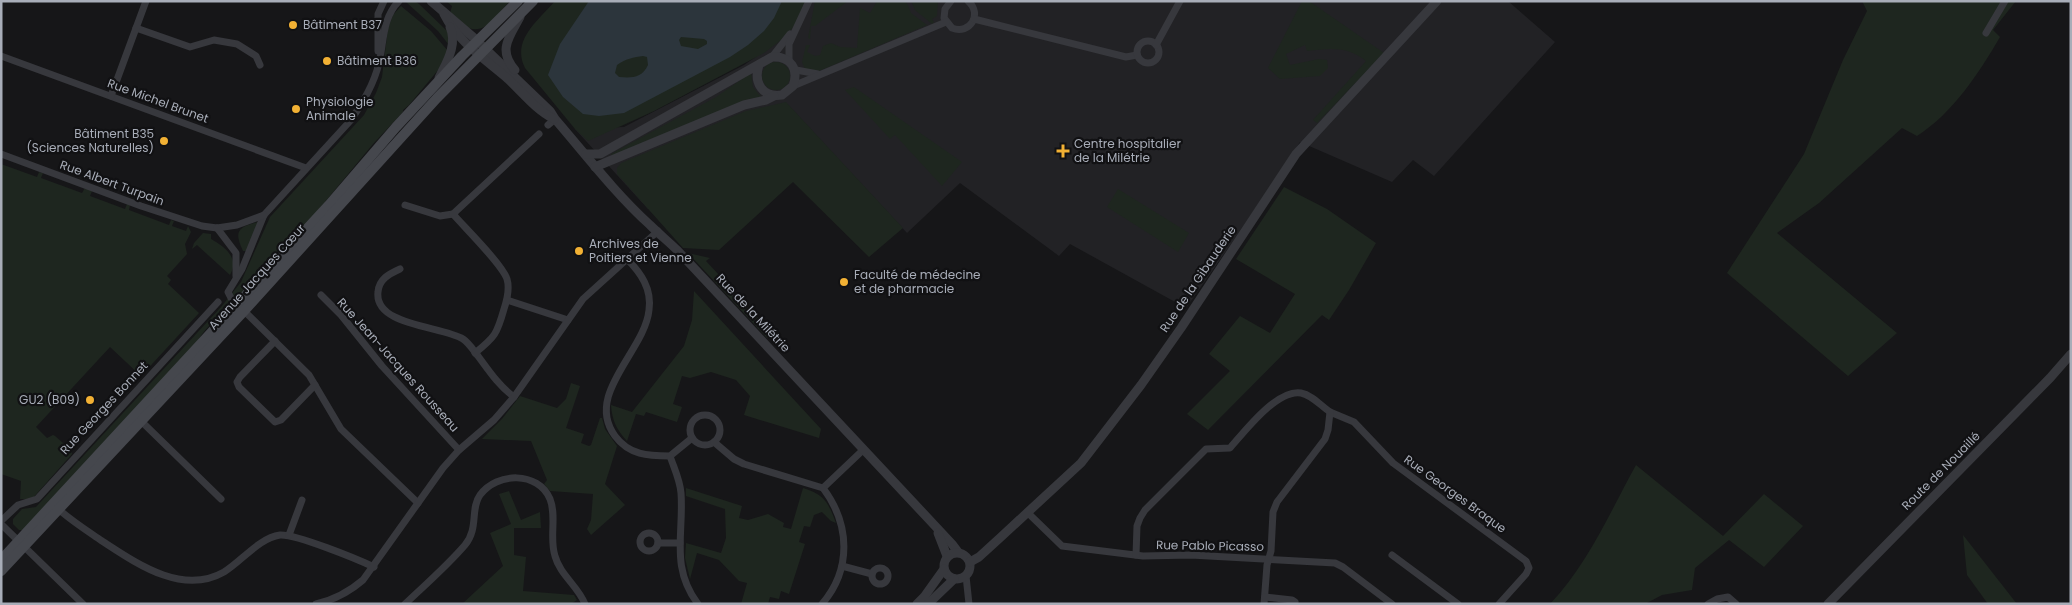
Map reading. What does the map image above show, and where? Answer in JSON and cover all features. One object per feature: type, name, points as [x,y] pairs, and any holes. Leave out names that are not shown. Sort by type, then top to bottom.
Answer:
[{"type":"main road","name":"Avenue Jacques Cœur","points":[[241,308],[396,126],[518,1]]},
{"type":"main road","name":"Avenue Jacques Cœur","points":[[1,571],[22,543],[138,418],[397,141],[533,1]]},
{"type":"main road","name":"Avenue Jacques Cœur","points":[[1,560],[22,543]]},
{"type":"street","points":[[111,96],[146,1]]},
{"type":"street","points":[[378,64],[377,23],[378,14],[384,1]]},
{"type":"street","points":[[399,1],[393,8],[387,21],[378,64],[370,87],[351,120],[264,215],[242,269],[228,292],[231,298],[309,375],[341,429],[418,503]]},
{"type":"street","points":[[431,1],[483,53]]},
{"type":"street","points":[[810,1],[789,44],[789,60],[796,70],[807,74],[821,74]]},
{"type":"street","points":[[950,1],[945,9],[946,22],[952,28],[960,30],[969,27],[974,19],[974,8],[968,1]]},
{"type":"street","points":[[1156,45],[1180,1]]},
{"type":"street","name":"Rue de la Gibauderie","points":[[970,562],[979,557],[1081,463],[1135,393],[1181,328],[1296,154],[1437,1]]},
{"type":"street","points":[[1986,33],[2005,1]]},
{"type":"street","points":[[437,82],[453,43],[453,34],[443,12]]},
{"type":"street","points":[[520,16],[508,40],[505,55],[533,94]]},
{"type":"street","points":[[974,19],[1126,57],[1137,55]]},
{"type":"street","points":[[596,167],[744,105],[787,93],[794,86],[946,22]]},
{"type":"street","points":[[586,154],[600,154],[759,65],[772,57],[799,24]]},
{"type":"street","points":[[450,25],[475,45]]},
{"type":"street","points":[[136,28],[190,47],[214,40],[236,44],[256,56],[260,65]]},
{"type":"street","points":[[1150,42],[1156,45],[1159,54],[1153,62],[1144,63],[1137,55],[1138,48],[1143,43],[1150,42]]},
{"type":"street","name":"Rue de la Milétrie","points":[[483,53],[550,110],[551,122]]},
{"type":"street","name":"Rue de la Milétrie","points":[[483,53],[506,78],[586,154],[596,167],[678,251],[958,552]]},
{"type":"street","name":"Rue Michel Brunet","points":[[1,56],[306,168]]},
{"type":"street","points":[[772,57],[789,60]]},
{"type":"street","points":[[759,65],[757,72],[758,85],[767,94],[774,96]]},
{"type":"street","points":[[794,86],[796,70]]},
{"type":"street","points":[[596,167],[602,156],[642,134],[648,128]]},
{"type":"street","points":[[405,205],[440,216],[453,214],[538,134]]},
{"type":"street","name":"Rue Albert Turpain","points":[[1,154],[202,226],[217,228],[237,225],[264,215]]},
{"type":"street","points":[[453,214],[504,274],[508,289],[507,300],[498,331],[492,339],[475,352]]},
{"type":"street","points":[[217,228],[236,254],[236,278]]},
{"type":"street","points":[[316,604],[338,601],[374,567],[443,468],[459,450],[494,420],[514,397],[583,299],[658,232]]},
{"type":"street","points":[[627,259],[636,268],[646,284],[649,312],[644,328],[607,401],[607,417],[611,430],[628,449],[641,454],[670,456],[692,438]]},
{"type":"street","points":[[400,269],[388,275],[379,285],[378,300],[381,308],[390,315],[459,337],[467,342],[504,390],[514,397]]},
{"type":"street","name":"Rue Jean-Jacques Rousseau","points":[[321,295],[341,315],[394,380],[459,450]]},
{"type":"street","points":[[507,300],[568,320]]},
{"type":"street","name":"Rue Georges Bonnet","points":[[1,523],[18,505],[37,499],[218,302]]},
{"type":"street","points":[[275,341],[238,380],[239,387],[275,422],[281,420],[315,385]]},
{"type":"street","name":"Route de Nouaillé","points":[[1828,604],[2050,378],[2071,354]]},
{"type":"street","points":[[1136,556],[1137,526],[1145,510],[1206,449],[1230,448],[1280,397],[1293,392],[1308,395],[1330,412],[1328,430],[1325,439],[1277,502],[1273,512],[1271,551],[1267,565],[1265,600],[1292,600],[1295,602]]},
{"type":"street","name":"Rue Georges Braque","points":[[1330,412],[1354,422],[1393,463],[1526,561],[1529,568],[1526,574],[1499,604]]},
{"type":"street","points":[[702,414],[707,414],[716,419],[720,428],[718,438],[714,442],[702,445],[692,438],[689,428],[693,419],[702,414]]},
{"type":"street","points":[[138,418],[221,498]]},
{"type":"street","points":[[714,442],[734,459],[744,464],[823,488],[837,509],[843,528],[844,546],[842,566],[836,583],[822,604]]},
{"type":"street","points":[[823,488],[863,450]]},
{"type":"street","points":[[670,456],[681,493],[680,563],[688,589],[698,604]]},
{"type":"street","points":[[405,604],[466,544],[473,532],[476,502],[479,496],[499,480],[516,477],[534,483],[550,499],[555,559],[559,567],[575,585],[585,604]]},
{"type":"street","points":[[289,536],[302,500]]},
{"type":"street","points":[[56,507],[67,518],[144,568],[170,577],[184,579],[211,578],[223,572],[271,538],[289,536],[374,567]]},
{"type":"street","name":"Rue Pablo Picasso","points":[[1028,513],[1062,546],[1136,556],[1191,555],[1335,563],[1392,604]]},
{"type":"street","points":[[1,523],[83,604]]},
{"type":"street","name":"Rue de la Milétrie","points":[[933,525],[947,556]]},
{"type":"street","points":[[658,543],[680,543]]},
{"type":"street","points":[[958,552],[967,557],[970,562],[970,570],[966,576],[958,580],[946,574],[944,569],[944,562],[947,556],[958,552]]},
{"type":"street","points":[[1392,555],[1458,604]]},
{"type":"street","points":[[842,566],[872,574]]},
{"type":"street","points":[[917,604],[944,569]]},
{"type":"street","points":[[966,576],[969,604]]},
{"type":"street","points":[[928,604],[954,579]]},
{"type":"street","points":[[1708,604],[1717,599],[1728,597],[1736,604]]},
{"type":"shaded area","points":[[415,1],[419,4],[450,34],[449,45],[438,31],[406,2]]},
{"type":"shaded area","points":[[446,1],[510,1],[487,25],[475,29],[464,25],[450,13],[452,6]]},
{"type":"shaded area","points":[[555,1],[807,1],[795,25],[785,37],[764,53],[654,111],[588,141],[575,129],[525,68],[522,58],[521,49],[528,32]]},
{"type":"shaded area","points":[[589,1],[782,1],[774,18],[764,31],[748,45],[730,57],[624,113],[599,116],[583,114],[563,97],[548,75],[560,44]],"holes":[[[681,37],[704,39],[707,41],[707,44],[698,49],[681,46],[679,40]],[[643,56],[647,57],[648,65],[640,75],[619,77],[615,73],[617,65],[620,63]]]},
{"type":"shaded area","name":"Centre hospitalier de la Milétrie","points":[[807,1],[1508,1],[1555,42],[1434,176],[1413,160],[1392,182],[1300,142],[1186,308],[1070,244],[1059,256],[960,183],[907,233],[789,106],[648,209],[575,129],[624,127],[744,65],[785,37]]},
{"type":"shaded area","points":[[815,1],[848,1],[815,26],[811,26],[810,39],[808,38]]},
{"type":"shaded area","points":[[877,1],[906,1],[911,13],[927,25],[819,71],[805,69],[802,62],[806,45],[810,45],[807,52],[815,56],[820,55],[823,46],[831,43],[840,47],[857,48],[860,8],[870,13]]},
{"type":"shaded area","points":[[911,1],[938,1],[937,16],[932,19],[934,22],[932,24],[915,10]]},
{"type":"shaded area","points":[[1302,1],[1309,1],[1384,53],[1317,123],[1313,120],[1366,61],[1345,50],[1307,51],[1305,45],[1286,54],[1290,65],[1319,59],[1327,60],[1328,68],[1320,76],[1280,79],[1268,68]]},
{"type":"shaded area","points":[[1862,1],[2016,1],[1993,30],[2000,37],[1983,64],[1954,104],[1942,116],[1917,136],[1902,128],[1819,203],[1777,233],[1897,333],[1848,376],[1727,273],[1804,154],[1843,60],[1867,11]]},
{"type":"shaded area","points":[[401,6],[431,31],[448,51],[439,69],[373,144],[291,243],[229,310],[209,325],[195,346],[25,530],[19,530],[13,524],[13,519],[22,509],[36,507],[221,307],[241,282],[270,217],[364,115],[382,77],[388,28],[393,15]]},
{"type":"shaded area","points":[[776,62],[786,66],[790,76],[786,86],[776,90],[766,86],[762,76],[766,66]]},
{"type":"shaded area","points":[[751,73],[753,87],[761,97],[745,100],[613,157],[611,154],[716,97]]},
{"type":"shaded area","points":[[854,87],[962,162],[942,186],[895,135],[890,139],[845,90]]},
{"type":"shaded area","points":[[786,102],[903,228],[869,257],[793,182],[719,250],[683,248],[617,174],[617,168],[621,163],[746,111]]},
{"type":"shaded area","points":[[1,164],[37,177],[39,172],[43,173],[41,178],[82,193],[85,188],[92,191],[90,196],[125,209],[127,204],[130,205],[129,210],[169,225],[171,220],[174,221],[172,226],[186,231],[188,226],[191,232],[185,244],[187,254],[167,276],[171,280],[168,284],[199,313],[141,376],[110,347],[36,427],[47,438],[55,436],[71,450],[72,454],[32,499],[20,499],[21,481],[1,474]]},
{"type":"shaded area","points":[[1284,187],[1327,209],[1376,243],[1329,320],[1322,315],[1208,430],[1187,414],[1230,371],[1209,354],[1240,316],[1270,333],[1295,294],[1236,259]]},
{"type":"shaded area","points":[[1118,189],[1189,233],[1178,252],[1107,207]]},
{"type":"shaded area","points":[[258,222],[247,251],[243,251],[238,235],[239,231],[246,226]]},
{"type":"shaded area","points":[[203,233],[211,234],[211,239],[230,254],[233,269],[230,275],[197,245],[192,249],[194,243]]},
{"type":"shaded area","points":[[688,253],[710,258],[706,261],[776,336],[767,338]]},
{"type":"shaded area","points":[[694,291],[821,429],[819,438],[744,415],[750,396],[736,380],[711,372],[690,378],[682,376],[673,404],[682,407],[677,422],[646,412],[644,416],[636,414],[627,441],[623,437],[614,421],[611,405],[632,412],[684,346],[692,320]]},
{"type":"shaded area","points":[[571,383],[580,386],[566,428],[584,434],[581,443],[589,446],[600,418],[602,418],[605,429],[617,446],[605,484],[625,505],[591,535],[587,529],[591,520],[593,494],[550,491],[544,484],[547,480],[531,441],[482,439],[502,419],[520,396],[557,408],[566,399]]},
{"type":"shaded area","points":[[1636,465],[1723,536],[1764,494],[1803,526],[1764,567],[1729,540],[1695,568],[1692,590],[1662,595],[1645,604],[1550,604],[1564,588],[1587,555]]},
{"type":"shaded area","points":[[686,488],[742,506],[739,518],[748,520],[768,514],[784,523],[783,527],[791,529],[803,488],[816,493],[825,500],[836,523],[831,521],[822,512],[814,515],[810,527],[804,526],[799,542],[805,544],[789,594],[781,591],[779,599],[770,597],[768,604],[741,604],[747,583],[739,581],[719,560],[697,553],[690,579],[685,558],[686,543],[721,553],[726,538],[725,509],[686,496]]},
{"type":"shaded area","points":[[509,491],[521,520],[540,512],[541,528],[514,528],[514,555],[526,557],[523,591],[574,595],[577,600],[571,604],[462,604],[503,566],[490,533],[511,524],[499,494]]},
{"type":"shaded area","points":[[1963,535],[2017,604],[1988,604],[1967,575]]},
{"type":"place","name":"Bâtiment B37","points":[[293,25]]},
{"type":"place","name":"Bâtiment B36","points":[[327,61]]},
{"type":"place","name":"Physiologie Animale","points":[[296,109]]},
{"type":"place","name":"Bâtiment B35 (Sciences Naturelles)","points":[[164,141]]},
{"type":"place","name":"Centre hospitalier de la Milétrie","points":[[1063,151]]},
{"type":"place","name":"Archives de Poitiers et Vienne","points":[[579,251]]},
{"type":"place","name":"Faculté de médecine et de pharmacie","points":[[844,282]]},
{"type":"place","name":"GU2 (B09)","points":[[90,400]]}]
